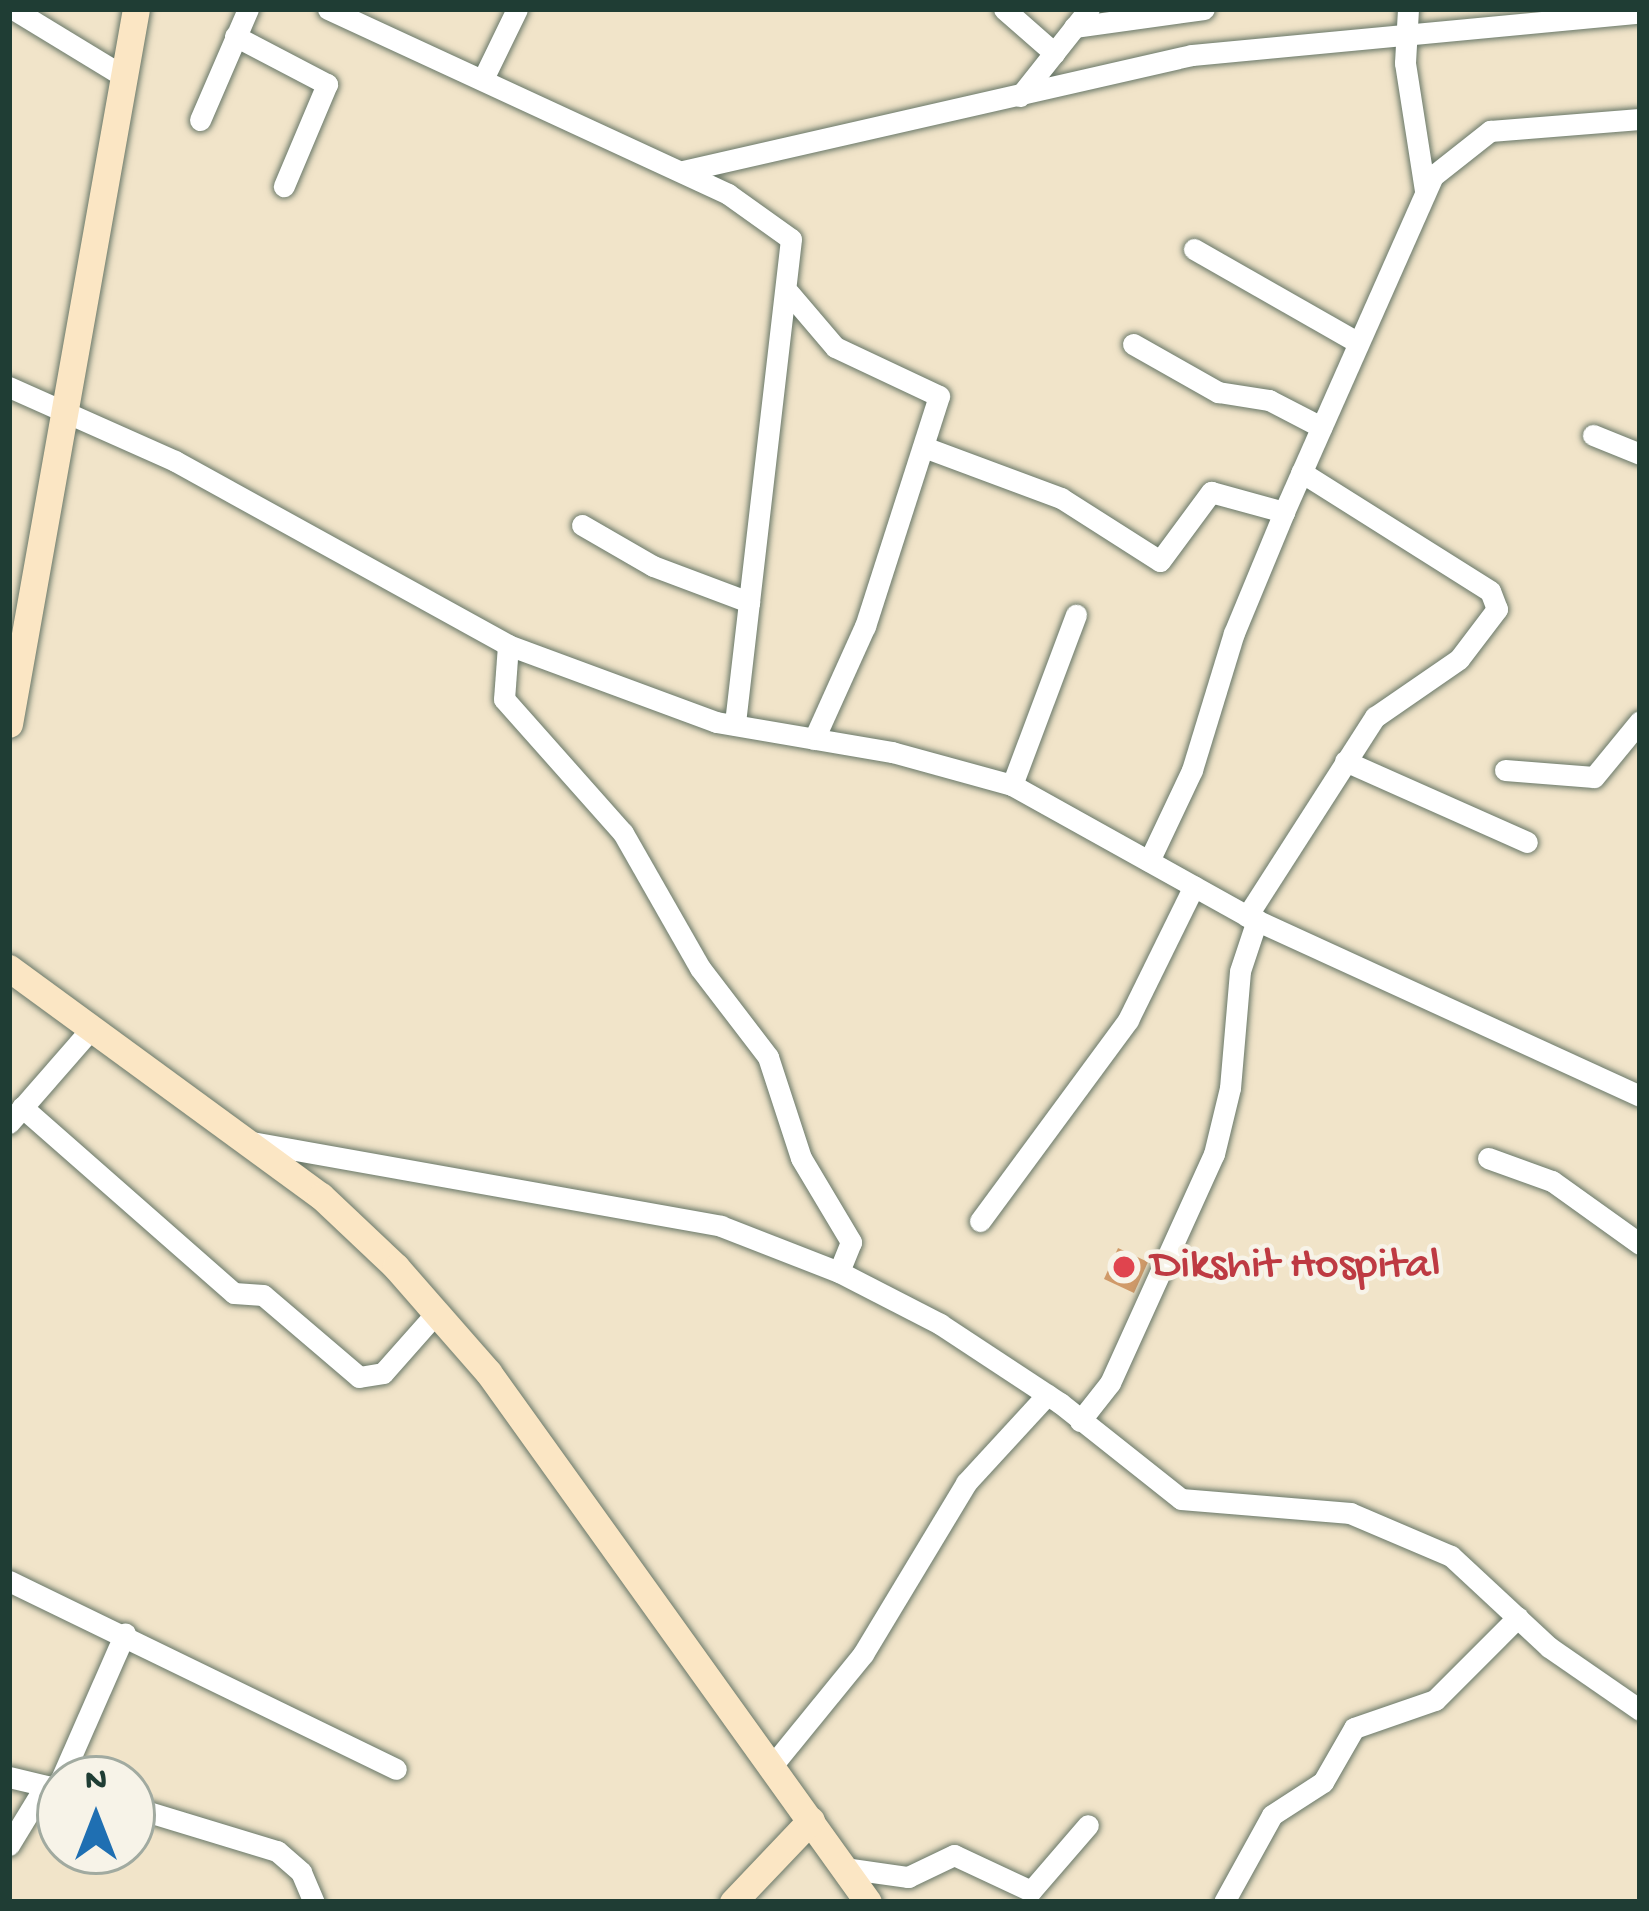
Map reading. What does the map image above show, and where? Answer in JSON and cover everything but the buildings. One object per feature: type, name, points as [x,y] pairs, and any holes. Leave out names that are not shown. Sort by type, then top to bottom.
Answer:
[{"type":"main road","points":[[9,724],[136,9]]},
{"type":"main road","points":[[9,968],[321,1196],[436,1313],[488,1372],[868,1902]]},
{"type":"main road","points":[[733,1902],[811,1820]]},
{"type":"street","points":[[13,9],[123,76]]},
{"type":"street","points":[[200,120],[248,9]]},
{"type":"street","points":[[328,9],[683,171],[780,225],[794,259],[735,725]]},
{"type":"street","points":[[483,79],[517,9]]},
{"type":"street","points":[[1004,9],[1054,53]]},
{"type":"street","points":[[1020,96],[1089,9]]},
{"type":"street","points":[[1074,27],[1204,9]]},
{"type":"street","points":[[683,171],[1192,55],[1407,21],[1640,13]]},
{"type":"street","points":[[1407,21],[1424,190]]},
{"type":"street","points":[[235,36],[327,84],[284,186]]},
{"type":"street","points":[[1149,861],[1192,770],[1234,633],[1283,512],[1424,190],[1446,160],[1490,131],[1640,119]]},
{"type":"street","points":[[1194,249],[1357,342]]},
{"type":"street","points":[[789,293],[835,347],[935,391],[923,447],[865,626],[814,739]]},
{"type":"street","points":[[1133,344],[1218,392],[1269,400],[1321,427]]},
{"type":"street","points":[[9,387],[175,461],[508,645],[735,725],[1012,785],[1252,918],[1640,1096]]},
{"type":"street","points":[[1593,435],[1640,454]]},
{"type":"street","points":[[923,447],[1060,498],[1160,561],[1211,491],[1283,512]]},
{"type":"street","points":[[1080,1421],[1110,1383],[1214,1154],[1230,1088],[1240,971],[1252,918],[1345,761],[1381,711],[1470,648],[1496,600],[1424,545],[1301,472]]},
{"type":"street","points":[[582,525],[653,566],[749,602]]},
{"type":"street","points":[[1012,785],[1076,615]]},
{"type":"street","points":[[508,645],[504,699],[623,833],[700,968],[768,1058],[801,1158],[851,1242],[838,1272]]},
{"type":"street","points":[[1505,770],[1594,777],[1640,722]]},
{"type":"street","points":[[1345,761],[1527,842]]},
{"type":"street","points":[[980,1222],[1118,1036],[1194,886]]},
{"type":"street","points":[[91,1029],[16,1115],[234,1294],[263,1295],[359,1377],[383,1373],[436,1313]]},
{"type":"street","points":[[246,1142],[722,1226],[838,1272],[940,1324],[1047,1395],[1180,1499],[1253,1499],[1386,1524],[1466,1566],[1518,1617],[1640,1710]]},
{"type":"street","points":[[1488,1158],[1552,1180],[1640,1244]]},
{"type":"street","points":[[771,1767],[863,1654],[966,1483],[1047,1395]]},
{"type":"street","points":[[9,1581],[125,1633],[396,1769]]},
{"type":"street","points":[[1224,1902],[1272,1815],[1323,1782],[1354,1728],[1436,1700],[1518,1617]]},
{"type":"street","points":[[70,1755],[125,1633]]},
{"type":"street","points":[[9,1845],[36,1811]]},
{"type":"street","points":[[156,1814],[277,1851],[301,1872],[314,1902]]},
{"type":"street","points":[[844,1868],[908,1877],[954,1855],[1038,1890],[1088,1826]]},
{"type":"place","name":"Dikshit Hospital","points":[[1124,1267]]}]
